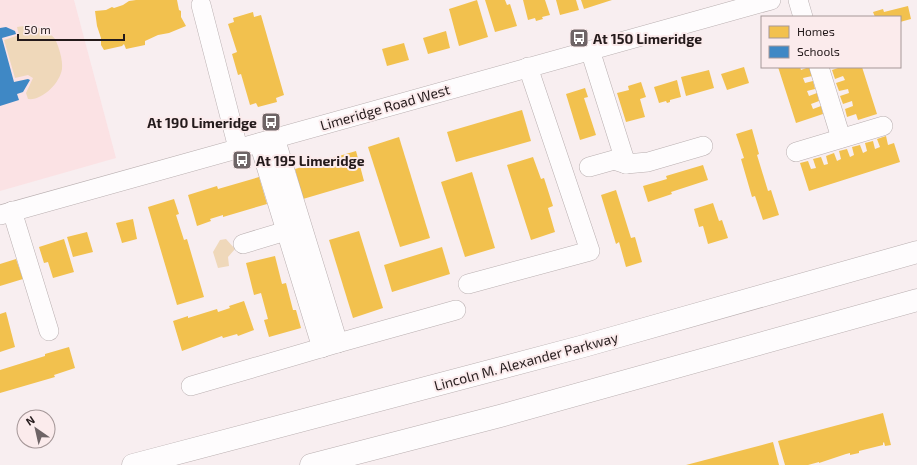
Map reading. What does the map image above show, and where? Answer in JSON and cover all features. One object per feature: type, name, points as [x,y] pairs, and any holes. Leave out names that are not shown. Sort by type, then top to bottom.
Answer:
[{"type":"highway","name":"Lincoln M. Alexander Parkway","points":[[133,465],[584,346],[917,252]]},
{"type":"highway","points":[[311,465],[500,416],[917,300]]},
{"type":"street","name":"Limeridge Road West","points":[[6,213],[771,0]]},
{"type":"street","points":[[798,0],[803,16]]},
{"type":"street","points":[[201,5],[238,148]]},
{"type":"street","points":[[590,50],[626,164]]},
{"type":"street","points":[[468,284],[590,251],[528,67]]},
{"type":"street","points":[[819,68],[841,138]]},
{"type":"street","points":[[796,152],[883,126]]},
{"type":"street","points":[[267,140],[286,231],[330,345]]},
{"type":"street","points":[[267,140],[330,345]]},
{"type":"street","points":[[589,167],[614,160],[626,164],[648,162],[703,146]]},
{"type":"street","points":[[6,213],[49,331]]},
{"type":"street","points":[[243,244],[286,231]]},
{"type":"street","points":[[191,386],[456,310]]},
{"type":"shaded area","points":[[0,0],[74,0],[116,158],[0,191]]},
{"type":"shaded area","points":[[31,25],[47,32],[55,39],[62,62],[62,69],[58,80],[50,90],[39,97],[28,99],[26,93],[33,78],[28,75],[15,78],[4,40],[19,35],[17,27]]},
{"type":"shaded area","points":[[226,239],[235,249],[228,257],[229,266],[218,268],[213,252],[220,240]]},
{"type":"building: Homes","points":[[177,0],[179,10],[181,11],[181,17],[186,26],[145,41],[145,45],[126,49],[124,44],[122,46],[104,50],[101,45],[101,38],[97,26],[95,11],[106,10],[112,7],[114,8],[129,1]]},
{"type":"building: Homes","points":[[477,0],[488,37],[459,46],[449,9]]},
{"type":"building: Homes","points":[[485,0],[505,0],[507,5],[510,4],[517,26],[495,32]]},
{"type":"building: Homes","points":[[523,0],[545,0],[550,15],[542,17],[543,19],[536,21],[535,18],[528,20]]},
{"type":"building: Homes","points":[[556,0],[576,0],[579,10],[560,15]]},
{"type":"building: Homes","points":[[581,0],[612,0],[584,9]]},
{"type":"building: Homes","points":[[908,6],[911,19],[901,22],[901,16],[875,16],[873,12],[883,9],[884,12]]},
{"type":"building: Homes","points":[[253,12],[254,17],[261,15],[284,95],[276,98],[277,102],[258,107],[256,103],[250,105],[241,74],[238,75],[232,54],[237,52],[228,24],[234,22],[233,18]]},
{"type":"building: Homes","points":[[446,31],[450,48],[428,54],[423,38]]},
{"type":"building: Homes","points":[[404,43],[409,60],[387,66],[382,49]]},
{"type":"building: Homes","points":[[744,67],[749,83],[727,90],[721,74]]},
{"type":"building: Homes","points":[[778,68],[800,68],[801,70],[809,68],[812,76],[803,78],[805,83],[813,81],[815,89],[807,91],[809,96],[817,93],[819,101],[811,104],[813,109],[821,106],[823,114],[796,123]]},
{"type":"building: Homes","points":[[838,68],[862,68],[877,114],[858,120],[856,114],[847,117],[845,109],[853,106],[852,101],[843,104],[840,96],[849,93],[848,89],[839,91],[836,83],[845,80],[843,76],[835,79],[832,70]]},
{"type":"building: Homes","points":[[709,70],[714,88],[686,96],[681,77]]},
{"type":"building: Homes","points":[[677,80],[681,97],[670,100],[670,102],[667,103],[666,101],[659,103],[654,87]]},
{"type":"building: Homes","points":[[641,82],[646,97],[640,99],[645,117],[626,122],[617,93],[629,90],[628,86]]},
{"type":"building: Homes","points":[[585,88],[588,97],[584,98],[596,135],[580,140],[566,94]]},
{"type":"building: Homes","points":[[522,110],[531,141],[456,162],[447,132]]},
{"type":"building: Homes","points":[[752,129],[759,154],[757,155],[768,191],[771,190],[779,215],[763,220],[755,196],[752,197],[741,159],[744,158],[736,134]]},
{"type":"building: Homes","points":[[886,136],[888,145],[894,143],[900,162],[809,191],[800,163],[808,161],[811,169],[816,168],[813,159],[821,157],[824,165],[828,164],[826,156],[834,153],[837,161],[841,159],[839,151],[847,149],[850,157],[854,155],[852,147],[860,145],[863,153],[867,151],[865,143],[873,141],[875,149],[880,147],[877,139]]},
{"type":"building: Homes","points":[[399,137],[430,238],[400,247],[368,147]]},
{"type":"building: Homes","points":[[356,151],[364,181],[303,199],[295,169]]},
{"type":"building: Homes","points":[[533,157],[541,179],[544,178],[553,206],[548,208],[555,232],[531,240],[507,165]]},
{"type":"building: Homes","points":[[703,165],[708,180],[671,192],[672,194],[648,202],[643,186],[667,179],[666,176]]},
{"type":"building: Homes","points":[[472,172],[495,248],[465,257],[441,182]]},
{"type":"building: Homes","points":[[259,177],[267,204],[223,217],[223,215],[210,219],[211,221],[197,226],[188,195],[217,186],[218,189]]},
{"type":"building: Homes","points":[[616,190],[631,238],[635,237],[642,262],[626,267],[619,242],[616,244],[601,195]]},
{"type":"building: Homes","points":[[174,199],[179,214],[176,215],[184,240],[187,239],[204,297],[177,305],[148,207]]},
{"type":"building: Homes","points":[[713,203],[719,221],[722,220],[728,238],[708,244],[703,226],[699,227],[694,209]]},
{"type":"building: Homes","points":[[133,219],[137,239],[122,243],[116,223]]},
{"type":"building: Homes","points":[[359,231],[383,308],[353,318],[329,240]]},
{"type":"building: Homes","points":[[87,232],[93,252],[73,257],[67,237]]},
{"type":"building: Homes","points":[[64,239],[74,272],[53,278],[48,262],[44,263],[39,247]]},
{"type":"building: Homes","points":[[442,247],[450,274],[392,292],[384,265]]},
{"type":"building: Homes","points":[[275,256],[282,284],[286,283],[293,310],[296,310],[301,328],[269,337],[264,320],[268,319],[261,293],[254,295],[246,263]]},
{"type":"building: Homes","points":[[16,259],[23,279],[0,286],[0,264]]},
{"type":"building: Homes","points":[[244,301],[254,330],[238,336],[237,334],[223,338],[222,336],[182,351],[173,321],[217,309],[218,312],[230,308],[229,306]]},
{"type":"building: Homes","points":[[6,312],[15,347],[0,352],[0,314]]},
{"type":"building: Homes","points":[[69,347],[75,368],[54,375],[55,377],[0,393],[0,370]]},
{"type":"building: Homes","points":[[883,413],[891,445],[885,446],[884,442],[883,445],[859,451],[859,453],[850,455],[850,453],[846,454],[819,463],[808,465],[785,465],[778,441]]},
{"type":"building: Homes","points":[[773,442],[779,465],[686,465]]},
{"type":"building: Schools","points":[[6,27],[15,31],[16,34],[2,38],[14,82],[28,79],[30,80],[23,92],[17,94],[19,100],[0,106],[0,28]]},
{"type":"place","name":"At 150 Limeridge","points":[[579,38]]},
{"type":"place","name":"At 190 Limeridge","points":[[271,122]]},
{"type":"place","name":"At 195 Limeridge","points":[[242,160]]}]
